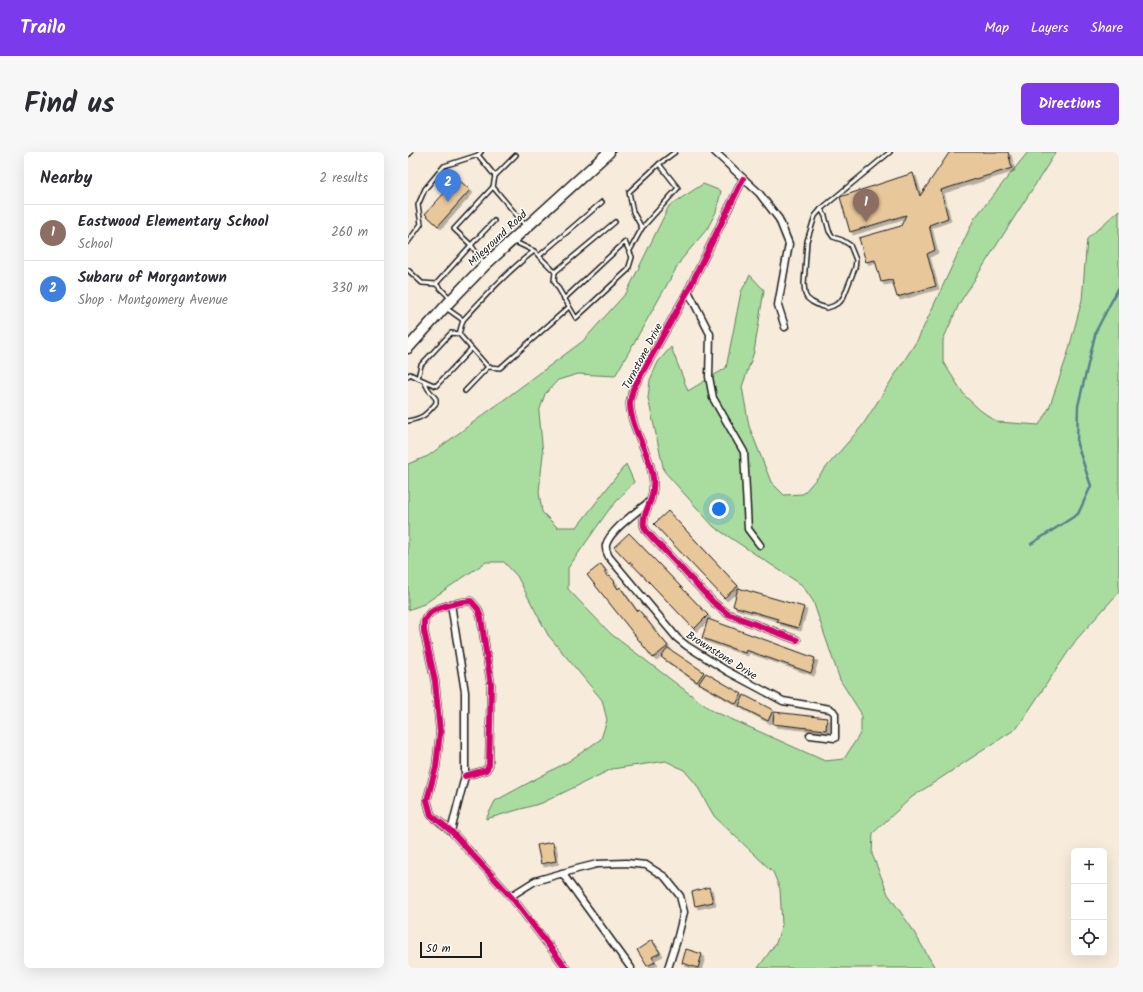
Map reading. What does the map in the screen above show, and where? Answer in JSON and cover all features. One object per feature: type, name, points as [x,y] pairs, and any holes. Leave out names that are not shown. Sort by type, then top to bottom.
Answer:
[{"type":"main road","name":"Mileground Road","points":[[408,348],[448,303],[485,265],[526,226],[609,152]]},
{"type":"street","points":[[716,152],[759,193],[779,219],[789,244],[778,305],[785,327]]},
{"type":"street","name":"Turnstone Drive","points":[[743,179],[688,291],[633,389],[630,402],[631,414],[653,476],[653,489],[651,500],[644,518],[644,526],[649,534],[713,602],[728,614],[797,640]]},
{"type":"street","points":[[688,291],[710,334],[709,377],[713,398],[744,452],[748,529],[760,545]]},
{"type":"street","name":"Brownstone Drive","points":[[651,500],[618,528],[610,537],[606,545],[606,552],[609,557],[677,638],[687,646],[727,671],[783,702],[830,708],[835,714],[835,738],[810,735]]},
{"type":"street","points":[[465,776],[486,770],[489,765],[492,684],[481,618],[478,609],[471,601],[451,604],[431,612],[424,621],[424,631],[435,681],[440,732],[436,767],[427,800],[431,815],[451,830],[511,896],[566,968]]},
{"type":"street","points":[[451,604],[465,692],[465,776],[451,830]]},
{"type":"street","points":[[511,896],[535,881],[597,864],[626,863],[646,865],[665,877],[680,896],[684,912],[668,968]]},
{"type":"street","points":[[562,873],[631,968]]},
{"type":"lane","points":[[408,242],[421,224],[418,205],[425,188],[444,166],[478,155],[481,152]]},
{"type":"lane","points":[[642,228],[633,212],[629,192],[659,164],[675,152]]},
{"type":"lane","points":[[821,209],[825,216],[829,231],[833,237],[850,245],[856,260],[855,268],[844,296],[840,302],[827,308],[812,302],[805,294],[804,284],[808,241],[815,216],[821,209],[890,152]]},
{"type":"lane","points":[[478,155],[495,176]]},
{"type":"lane","points":[[485,265],[471,245],[454,229],[493,187],[495,176],[516,155]]},
{"type":"lane","points":[[629,252],[642,228],[678,188],[659,164]]},
{"type":"lane","points":[[493,187],[526,226]]},
{"type":"lane","points":[[539,256],[602,202]]},
{"type":"lane","points":[[436,284],[494,221]]},
{"type":"lane","points":[[564,299],[625,242],[632,257],[628,270],[576,318],[564,299],[554,281],[555,272],[615,222]]},
{"type":"lane","points":[[511,240],[534,251],[555,272]]},
{"type":"lane","points":[[459,334],[463,320],[494,286],[534,251]]},
{"type":"lane","points":[[408,270],[422,283],[436,284]]},
{"type":"lane","points":[[436,284],[448,303],[463,320]]},
{"type":"lane","points":[[418,378],[421,365],[451,333],[459,334],[488,367],[500,368],[569,307]]},
{"type":"lane","points":[[408,376],[410,374],[436,386],[471,349]]},
{"type":"lane","points":[[465,391],[488,367]]},
{"type":"lane","points":[[408,421],[415,420],[427,414],[436,403],[436,398],[428,390],[424,381]]},
{"type":"green space","points":[[1028,152],[1056,152],[959,304],[943,340],[943,362],[965,396],[980,410],[997,422],[1039,425],[1049,408],[1067,356],[1082,300],[1087,239],[1119,210],[1119,592],[1076,640],[1017,728],[912,797],[873,833],[872,854],[888,894],[911,927],[935,968],[758,968],[776,943],[782,925],[780,889],[773,872],[714,816],[696,784],[684,770],[666,761],[612,769],[542,803],[486,819],[495,801],[569,761],[601,739],[607,720],[602,700],[548,635],[517,576],[504,562],[486,562],[424,604],[408,610],[408,464],[428,456],[583,341],[627,292],[669,206],[703,184],[721,191],[716,212],[707,229],[681,260],[615,376],[578,374],[558,380],[545,394],[539,412],[543,454],[539,492],[542,512],[557,527],[577,527],[626,464],[634,482],[608,511],[568,568],[568,589],[611,634],[711,710],[825,761],[844,759],[861,732],[861,713],[840,680],[813,601],[802,585],[714,527],[664,471],[648,398],[650,380],[658,362],[671,347],[688,391],[726,368],[741,292],[750,275],[764,290],[754,352],[742,387],[749,426],[771,482],[784,495],[803,494],[862,426],[918,339],[974,219]]},
{"type":"building","points":[[951,152],[1008,152],[1012,168],[941,190],[948,218],[929,225],[935,250],[927,254],[936,286],[897,297],[892,280],[881,282],[875,260],[866,262],[859,238],[901,226],[906,215],[850,232],[840,197],[913,173],[920,196]]},
{"type":"building","points":[[446,168],[470,190],[438,226],[425,214],[447,190],[435,180]]},
{"type":"building","points":[[668,511],[738,586],[724,598],[654,524]]},
{"type":"building","points":[[629,533],[708,615],[694,629],[614,547]]},
{"type":"building","points":[[601,564],[608,577],[610,576],[615,582],[614,583],[618,589],[620,587],[637,611],[639,610],[668,646],[653,658],[587,575]]},
{"type":"building","points":[[738,588],[804,607],[798,628],[777,622],[778,619],[733,606]]},
{"type":"building","points":[[708,619],[815,658],[811,673],[746,650],[745,653],[702,638]]},
{"type":"building","points":[[668,648],[704,672],[697,682],[661,657]]},
{"type":"building","points":[[706,673],[742,694],[736,704],[699,683]]},
{"type":"building","points":[[744,695],[773,710],[768,721],[739,706]]},
{"type":"building","points":[[774,712],[827,718],[826,730],[773,724]]},
{"type":"building","points":[[553,842],[556,861],[541,864],[537,845]]},
{"type":"building","points":[[709,887],[713,902],[695,906],[692,892]]},
{"type":"building","points":[[652,940],[660,953],[652,957],[655,962],[647,966],[637,950]]},
{"type":"building","points":[[686,949],[702,954],[698,968],[682,963]]},
{"type":"waterway","points":[[1031,544],[1078,514],[1091,486],[1077,444],[1078,406],[1096,331],[1119,287]]},
{"type":"cycle path","points":[[743,179],[688,291],[633,389],[630,402],[631,414],[651,468],[653,481],[652,496],[645,516],[644,527],[713,602],[728,614],[797,640]]},
{"type":"cycle path","points":[[465,776],[486,770],[489,765],[491,685],[481,618],[478,609],[471,601],[455,603],[439,608],[430,613],[424,621],[424,631],[435,681],[440,732],[436,767],[427,800],[431,815],[451,831],[513,899],[566,968]]},
{"type":"place","name":"Subaru of Morgantown","points":[[448,202]]},
{"type":"place","name":"Eastwood Elementary School","points":[[866,222]]}]
